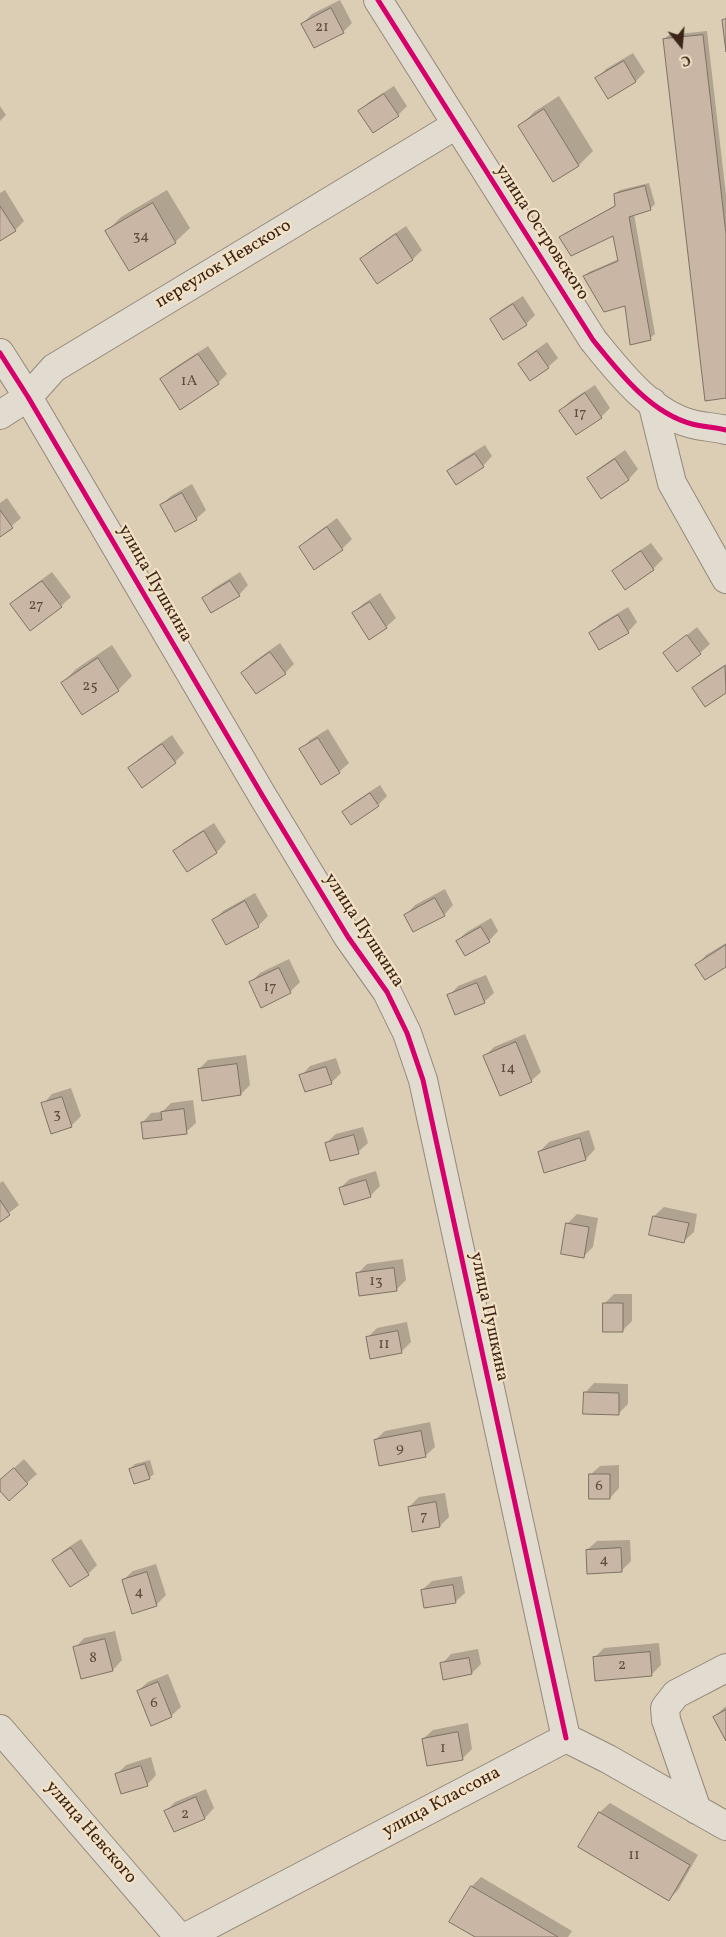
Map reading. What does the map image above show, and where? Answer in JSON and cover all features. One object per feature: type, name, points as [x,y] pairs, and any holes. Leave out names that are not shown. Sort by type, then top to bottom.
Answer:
[{"type":"street","name":"улица Островского","points":[[378,0],[593,340],[621,374],[652,402],[668,413],[691,424],[726,430]]},
{"type":"street","name":"переулок Невского","points":[[0,415],[28,397],[54,368],[456,125]]},
{"type":"street","name":"улица Пушкина","points":[[0,353],[28,397],[348,937],[387,992],[407,1033],[423,1080],[566,1738]]},
{"type":"street","points":[[652,402],[672,483],[726,579]]},
{"type":"street","points":[[697,1810],[666,1720],[665,1708],[676,1694],[726,1668]]},
{"type":"street","name":"улица Невского","points":[[0,1729],[179,1937]]},
{"type":"street","points":[[566,1738],[608,1759],[726,1826]]},
{"type":"street","name":"улица Классона","points":[[186,1937],[566,1738]]},
{"type":"building","points":[[331,8],[344,33],[314,48],[301,24]]},
{"type":"building","points":[[726,19],[726,52],[722,20]]},
{"type":"building","points":[[703,35],[726,234],[726,398],[705,401],[663,39]]},
{"type":"building","points":[[624,61],[636,82],[608,99],[595,78]]},
{"type":"building","points":[[384,94],[399,116],[373,133],[358,111]]},
{"type":"building","points":[[544,109],[579,166],[553,182],[518,126]]},
{"type":"building","points":[[645,186],[651,210],[629,217],[651,340],[630,345],[625,306],[604,312],[583,276],[618,261],[613,236],[571,256],[559,237],[615,206],[614,194]]},
{"type":"building","points":[[153,203],[176,243],[129,271],[105,231]]},
{"type":"building","points":[[0,206],[16,231],[0,241]]},
{"type":"building","points":[[396,234],[413,260],[377,284],[360,259]]},
{"type":"building","points":[[513,304],[527,325],[503,340],[490,319]]},
{"type":"building","points":[[537,351],[549,368],[530,381],[518,364]]},
{"type":"building","points":[[198,354],[219,384],[180,410],[160,379]]},
{"type":"building","points":[[585,393],[602,418],[576,435],[559,411]]},
{"type":"building","points":[[475,454],[484,467],[456,485],[447,471]]},
{"type":"building","points":[[615,459],[629,480],[601,499],[587,478]]},
{"type":"building","points":[[182,493],[197,520],[175,532],[160,505]]},
{"type":"building","points":[[0,510],[13,528],[0,537]]},
{"type":"building","points":[[327,527],[343,550],[314,570],[299,547]]},
{"type":"building","points":[[641,551],[654,570],[625,590],[612,571]]},
{"type":"building","points":[[42,581],[62,607],[30,631],[10,604]]},
{"type":"building","points":[[230,581],[240,596],[211,613],[202,598]]},
{"type":"building","points":[[370,602],[387,628],[369,640],[352,613]]},
{"type":"building","points":[[618,615],[629,633],[599,650],[589,633]]},
{"type":"building","points":[[687,635],[701,654],[677,672],[663,653]]},
{"type":"building","points":[[270,652],[286,674],[256,694],[241,673]]},
{"type":"building","points":[[98,658],[119,691],[82,715],[61,683]]},
{"type":"building","points":[[725,666],[726,693],[705,707],[692,688]]},
{"type":"building","points":[[318,738],[340,773],[321,785],[299,749]]},
{"type":"building","points":[[162,744],[176,763],[142,788],[128,768]]},
{"type":"building","points":[[370,793],[379,806],[351,825],[342,812]]},
{"type":"building","points":[[204,831],[217,853],[187,872],[173,851]]},
{"type":"building","points":[[435,898],[445,916],[413,932],[404,915]]},
{"type":"building","points":[[245,901],[259,927],[226,945],[212,920]]},
{"type":"building","points":[[481,927],[490,942],[465,956],[456,941]]},
{"type":"building","points":[[726,945],[726,967],[705,980],[695,965]]},
{"type":"building","points":[[279,968],[291,993],[261,1008],[249,982]]},
{"type":"building","points":[[477,983],[485,1003],[455,1015],[447,995]]},
{"type":"building","points":[[516,1042],[532,1082],[500,1096],[483,1056]]},
{"type":"building","points":[[237,1064],[241,1095],[202,1101],[198,1069]]},
{"type":"building","points":[[326,1067],[332,1084],[305,1092],[299,1075]]},
{"type":"building","points":[[62,1097],[72,1127],[51,1134],[41,1103]]},
{"type":"building","points":[[184,1109],[187,1134],[143,1139],[141,1122],[162,1120],[161,1112]]},
{"type":"building","points":[[354,1135],[359,1154],[330,1161],[325,1143]]},
{"type":"building","points":[[580,1138],[586,1160],[544,1173],[538,1152]]},
{"type":"building","points":[[366,1180],[371,1197],[344,1205],[339,1188]]},
{"type":"building","points":[[0,1200],[10,1215],[0,1222]]},
{"type":"building","points":[[653,1216],[689,1223],[684,1243],[649,1235]]},
{"type":"building","points":[[566,1223],[589,1227],[584,1258],[561,1254]]},
{"type":"building","points":[[394,1268],[397,1291],[359,1296],[356,1273]]},
{"type":"building","points":[[603,1303],[623,1303],[623,1332],[603,1332]]},
{"type":"building","points":[[398,1331],[402,1353],[370,1359],[366,1337]]},
{"type":"building","points":[[584,1392],[619,1393],[619,1415],[583,1414]]},
{"type":"building","points":[[421,1431],[426,1457],[379,1466],[374,1440]]},
{"type":"building","points":[[145,1464],[150,1479],[134,1484],[129,1469]]},
{"type":"building","points":[[14,1468],[28,1484],[9,1501],[0,1491],[0,1480]]},
{"type":"building","points":[[589,1474],[610,1474],[610,1499],[589,1499]]},
{"type":"building","points":[[436,1502],[440,1527],[412,1532],[408,1507]]},
{"type":"building","points":[[71,1548],[89,1575],[70,1587],[52,1560]]},
{"type":"building","points":[[621,1548],[622,1572],[587,1574],[586,1550]]},
{"type":"building","points":[[147,1572],[157,1606],[132,1614],[122,1580]]},
{"type":"building","points":[[453,1585],[456,1603],[424,1608],[421,1590]]},
{"type":"building","points":[[105,1639],[113,1671],[81,1679],[73,1647]]},
{"type":"building","points":[[650,1652],[652,1676],[595,1681],[593,1657]]},
{"type":"building","points":[[469,1658],[472,1674],[443,1680],[440,1663]]},
{"type":"building","points":[[158,1682],[172,1717],[151,1726],[137,1691]]},
{"type":"building","points":[[726,1710],[726,1741],[713,1717]]},
{"type":"building","points":[[458,1732],[463,1760],[427,1766],[422,1739]]},
{"type":"building","points":[[141,1766],[148,1786],[121,1794],[115,1774]]},
{"type":"building","points":[[196,1797],[205,1819],[174,1832],[164,1811]]},
{"type":"building","points":[[599,1812],[690,1865],[669,1901],[578,1847]]},
{"type":"building","points":[[471,1886],[558,1937],[475,1937],[449,1922]]},
{"type":"cycle path","points":[[378,0],[593,340],[636,390],[662,411],[692,424],[726,430]]},
{"type":"cycle path","points":[[0,353],[28,397],[262,795],[348,937],[387,992],[407,1033],[423,1080],[566,1738]]}]
